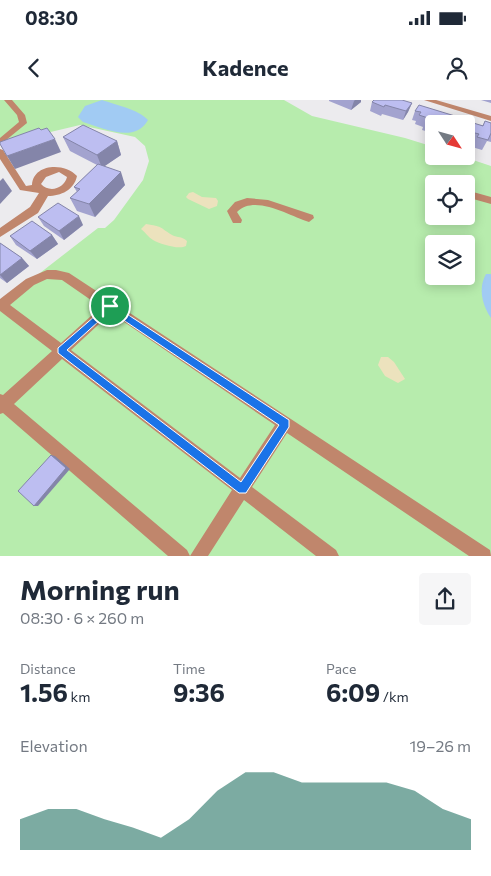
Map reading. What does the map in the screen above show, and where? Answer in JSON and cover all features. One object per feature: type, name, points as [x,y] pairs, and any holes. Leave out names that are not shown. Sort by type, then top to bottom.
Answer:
[{"type":"street","points":[[0,142],[23,123],[21,116],[7,107],[7,100]]},
{"type":"street","points":[[428,100],[491,118]]},
{"type":"street","points":[[0,152],[23,188],[41,190],[34,210],[0,233]]},
{"type":"street","points":[[475,196],[491,201]]},
{"type":"street","points":[[237,220],[233,216],[232,211],[239,202],[250,200],[260,201],[309,218]]},
{"type":"street","points":[[330,556],[1,305],[33,280],[52,273],[65,276],[484,556]]},
{"type":"street","points":[[110,306],[1,404],[181,556]]},
{"type":"street","points":[[198,556],[285,423]]},
{"type":"green space","points":[[0,100],[284,100],[312,116],[425,144],[425,165],[475,165],[475,161],[491,166],[491,556],[0,556],[0,304],[98,228],[105,228],[114,220],[143,180],[149,161],[145,146],[135,137],[80,125],[0,144]]},
{"type":"sand","points":[[193,192],[202,197],[216,198],[218,201],[217,206],[209,209],[186,197],[189,193]]},
{"type":"sand","points":[[146,224],[158,226],[172,235],[183,238],[187,241],[186,246],[174,247],[153,240],[141,229]]},
{"type":"sand","points":[[381,357],[388,357],[394,362],[405,379],[398,383],[385,376],[378,365]]},
{"type":"water","points":[[102,100],[133,110],[148,120],[142,127],[127,133],[100,128],[83,122],[78,117],[85,106]]},
{"type":"water","points":[[486,274],[491,274],[491,318],[485,308],[482,296],[482,285]]},
{"type":"building","points":[[374,100],[402,100],[412,103],[406,111],[385,105],[384,107],[372,102]]},
{"type":"building","points":[[419,105],[452,115],[425,115],[425,117],[419,115],[421,112],[415,111]]},
{"type":"building","points":[[485,121],[491,123],[491,133],[488,140],[477,137],[479,134],[475,133],[475,123],[483,126]]},
{"type":"building","points":[[83,125],[117,141],[97,155],[63,137]]},
{"type":"building","points":[[39,128],[41,130],[47,128],[55,139],[7,156],[0,142]]},
{"type":"building","points":[[98,164],[121,172],[89,204],[70,198],[80,189],[74,187]]},
{"type":"building","points":[[58,203],[79,216],[59,231],[38,217]]},
{"type":"building","points":[[32,221],[52,235],[30,251],[10,236]]},
{"type":"building","points":[[0,243],[22,258],[0,275]]},
{"type":"building","points":[[51,455],[66,468],[34,506],[18,491]]},
{"type":"route","points":[[110,306],[285,423],[242,489],[61,351],[110,306]]}]
